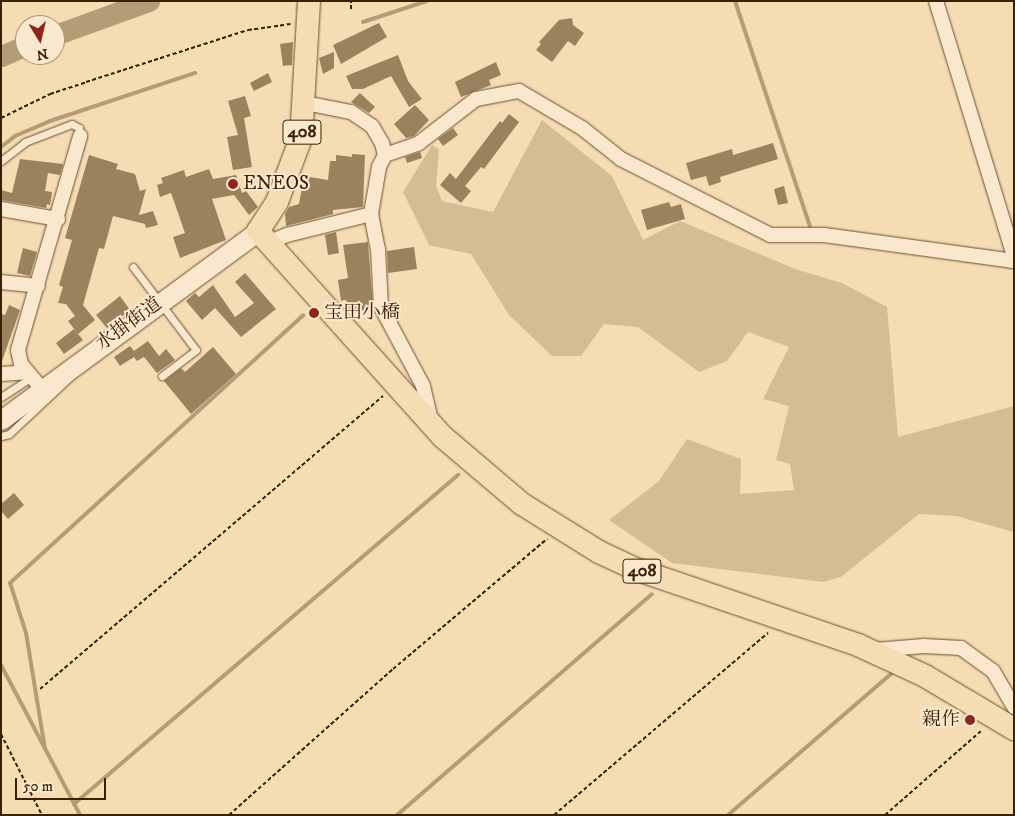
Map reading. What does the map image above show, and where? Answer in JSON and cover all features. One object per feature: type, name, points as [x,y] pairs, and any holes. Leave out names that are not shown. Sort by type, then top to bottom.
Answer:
[{"type":"highway","name":"408","points":[[309,12],[305,103],[297,155],[263,237],[432,425],[483,474],[558,528],[635,569],[785,618],[870,651],[925,676],[1008,718]]},
{"type":"main road","name":"水掛街道","points":[[2,425],[34,380],[68,368],[159,302],[263,237]]},
{"type":"street","points":[[432,425],[423,386],[382,307],[378,249],[371,214],[379,166],[385,155],[419,143],[476,99],[519,92],[582,128],[621,159],[770,235],[824,235],[1013,261],[1013,253],[936,1]]},
{"type":"street","points":[[305,103],[333,106],[358,117],[372,126],[385,155]]},
{"type":"street","points":[[34,380],[21,364],[18,350],[58,219],[80,136]]},
{"type":"street","points":[[1,209],[58,219]]},
{"type":"street","points":[[263,237],[287,235],[371,214]]},
{"type":"street","points":[[1,282],[38,286]]},
{"type":"street","points":[[1,374],[34,380]]},
{"type":"street","points":[[870,651],[924,646],[960,648],[993,671],[1008,718]]},
{"type":"lane","points":[[1,161],[25,142],[66,126],[76,125],[80,136]]},
{"type":"lane","points":[[133,266],[196,350],[162,376]]},
{"type":"lane","points":[[2,425],[9,434],[63,387],[70,378],[68,368]]},
{"type":"lane","points":[[1,397],[34,380]]},
{"type":"path","points":[[351,1],[351,9]]},
{"type":"path","points":[[1,118],[50,94],[309,12]]},
{"type":"path","points":[[40,689],[396,385]]},
{"type":"path","points":[[230,815],[558,528]]},
{"type":"path","points":[[554,815],[785,618]]},
{"type":"path","points":[[885,815],[1008,718]]},
{"type":"path","points":[[1,734],[42,815]]},
{"type":"shaded area","points":[[542,120],[612,176],[643,240],[680,221],[798,270],[842,283],[887,307],[898,437],[1014,406],[1014,532],[956,516],[919,514],[841,577],[823,582],[672,563],[609,520],[659,481],[687,439],[741,459],[740,494],[794,490],[790,464],[776,460],[789,406],[763,399],[789,347],[748,332],[727,361],[699,372],[638,327],[604,324],[581,356],[552,356],[509,315],[471,254],[429,245],[403,192],[432,145],[439,149],[436,186],[442,201],[493,212]]},
{"type":"building","points":[[572,18],[573,25],[584,33],[575,46],[568,41],[552,62],[536,50],[541,44],[539,42],[559,20]]},
{"type":"building","points":[[379,23],[387,37],[341,64],[333,45]]},
{"type":"building","points":[[293,42],[292,65],[283,66],[280,44]]},
{"type":"building","points":[[334,52],[334,68],[323,74],[319,58]]},
{"type":"building","points":[[398,55],[408,81],[422,99],[409,107],[391,76],[363,89],[352,89],[346,76]]},
{"type":"building","points":[[496,62],[501,75],[489,80],[491,85],[461,97],[455,82]]},
{"type":"building","points":[[268,73],[272,82],[254,91],[250,83]]},
{"type":"building","points":[[360,93],[375,107],[369,113],[351,102]]},
{"type":"building","points":[[245,96],[251,116],[244,118],[252,167],[233,170],[227,137],[238,135],[228,101]]},
{"type":"building","points":[[415,105],[429,120],[414,136],[406,138],[394,124]]},
{"type":"building","points":[[509,114],[519,122],[484,169],[481,167],[465,186],[471,191],[461,203],[440,185],[450,173],[456,179],[500,121],[502,123]]},
{"type":"building","points":[[453,128],[458,135],[443,146],[438,139]]},
{"type":"building","points":[[773,143],[778,159],[720,177],[721,182],[709,186],[706,176],[691,180],[686,163],[732,149],[733,155]]},
{"type":"building","points":[[420,152],[422,158],[407,163],[405,157]]},
{"type":"building","points":[[352,154],[365,155],[363,207],[333,210],[333,214],[286,226],[285,214],[289,207],[299,204],[304,176],[328,180],[330,161],[336,161],[336,155],[352,157]]},
{"type":"building","points":[[89,155],[118,164],[116,169],[135,174],[140,191],[146,189],[139,215],[153,211],[158,225],[146,228],[145,224],[113,216],[104,249],[99,248],[83,305],[95,320],[78,334],[68,321],[75,316],[66,304],[58,303],[63,287],[59,285],[72,240],[65,238]]},
{"type":"building","points":[[20,159],[63,164],[60,175],[48,173],[45,191],[52,192],[50,205],[47,204],[46,208],[1,200],[1,190],[12,193]]},
{"type":"building","points":[[209,169],[213,179],[236,175],[242,193],[246,191],[258,207],[249,215],[234,195],[212,199],[226,240],[180,258],[173,237],[185,233],[171,193],[160,197],[157,185],[163,183],[161,178],[184,170],[186,177]]},
{"type":"building","points":[[784,186],[788,203],[778,205],[774,189]]},
{"type":"building","points":[[669,202],[671,207],[681,204],[685,219],[647,230],[641,210]]},
{"type":"building","points":[[336,232],[339,253],[328,255],[325,235]]},
{"type":"building","points":[[368,242],[373,309],[349,312],[346,300],[341,301],[338,280],[348,278],[343,245]]},
{"type":"building","points":[[414,247],[417,269],[388,273],[387,251]]},
{"type":"building","points":[[23,248],[37,252],[30,276],[17,273]]},
{"type":"building","points":[[245,273],[276,309],[241,337],[215,308],[202,320],[186,301],[195,293],[199,297],[213,285],[235,317],[254,303],[235,282]]},
{"type":"building","points":[[120,296],[130,310],[107,328],[96,315]]},
{"type":"building","points":[[9,305],[20,310],[2,361],[1,314],[5,315]]},
{"type":"building","points":[[74,329],[83,340],[64,354],[56,343]]},
{"type":"building","points":[[148,341],[159,356],[166,349],[175,360],[157,373],[144,357],[137,361],[134,357],[120,366],[114,357],[130,346],[134,351]]},
{"type":"building","points":[[213,347],[236,374],[191,414],[164,381],[181,368],[185,372]]},
{"type":"building","points":[[14,493],[24,505],[8,519],[1,511],[1,504]]},
{"type":"waterway","points":[[65,31],[149,1]]},
{"type":"waterway","points":[[363,22],[427,1]]},
{"type":"waterway","points":[[735,1],[810,226]]},
{"type":"waterway","points":[[1,56],[15,50]]},
{"type":"waterway","points":[[1,147],[15,136],[50,121],[195,73]]},
{"type":"waterway","points":[[45,749],[26,633],[10,583],[303,315]]},
{"type":"waterway","points":[[74,804],[458,475]]},
{"type":"waterway","points":[[397,815],[652,594]]},
{"type":"waterway","points":[[1,665],[80,815]]},
{"type":"waterway","points":[[728,815],[892,673]]},
{"type":"place","name":"ENEOS","points":[[233,184]]},
{"type":"place","name":"宝田小橋","points":[[314,313]]},
{"type":"place","name":"親作","points":[[970,720]]}]
